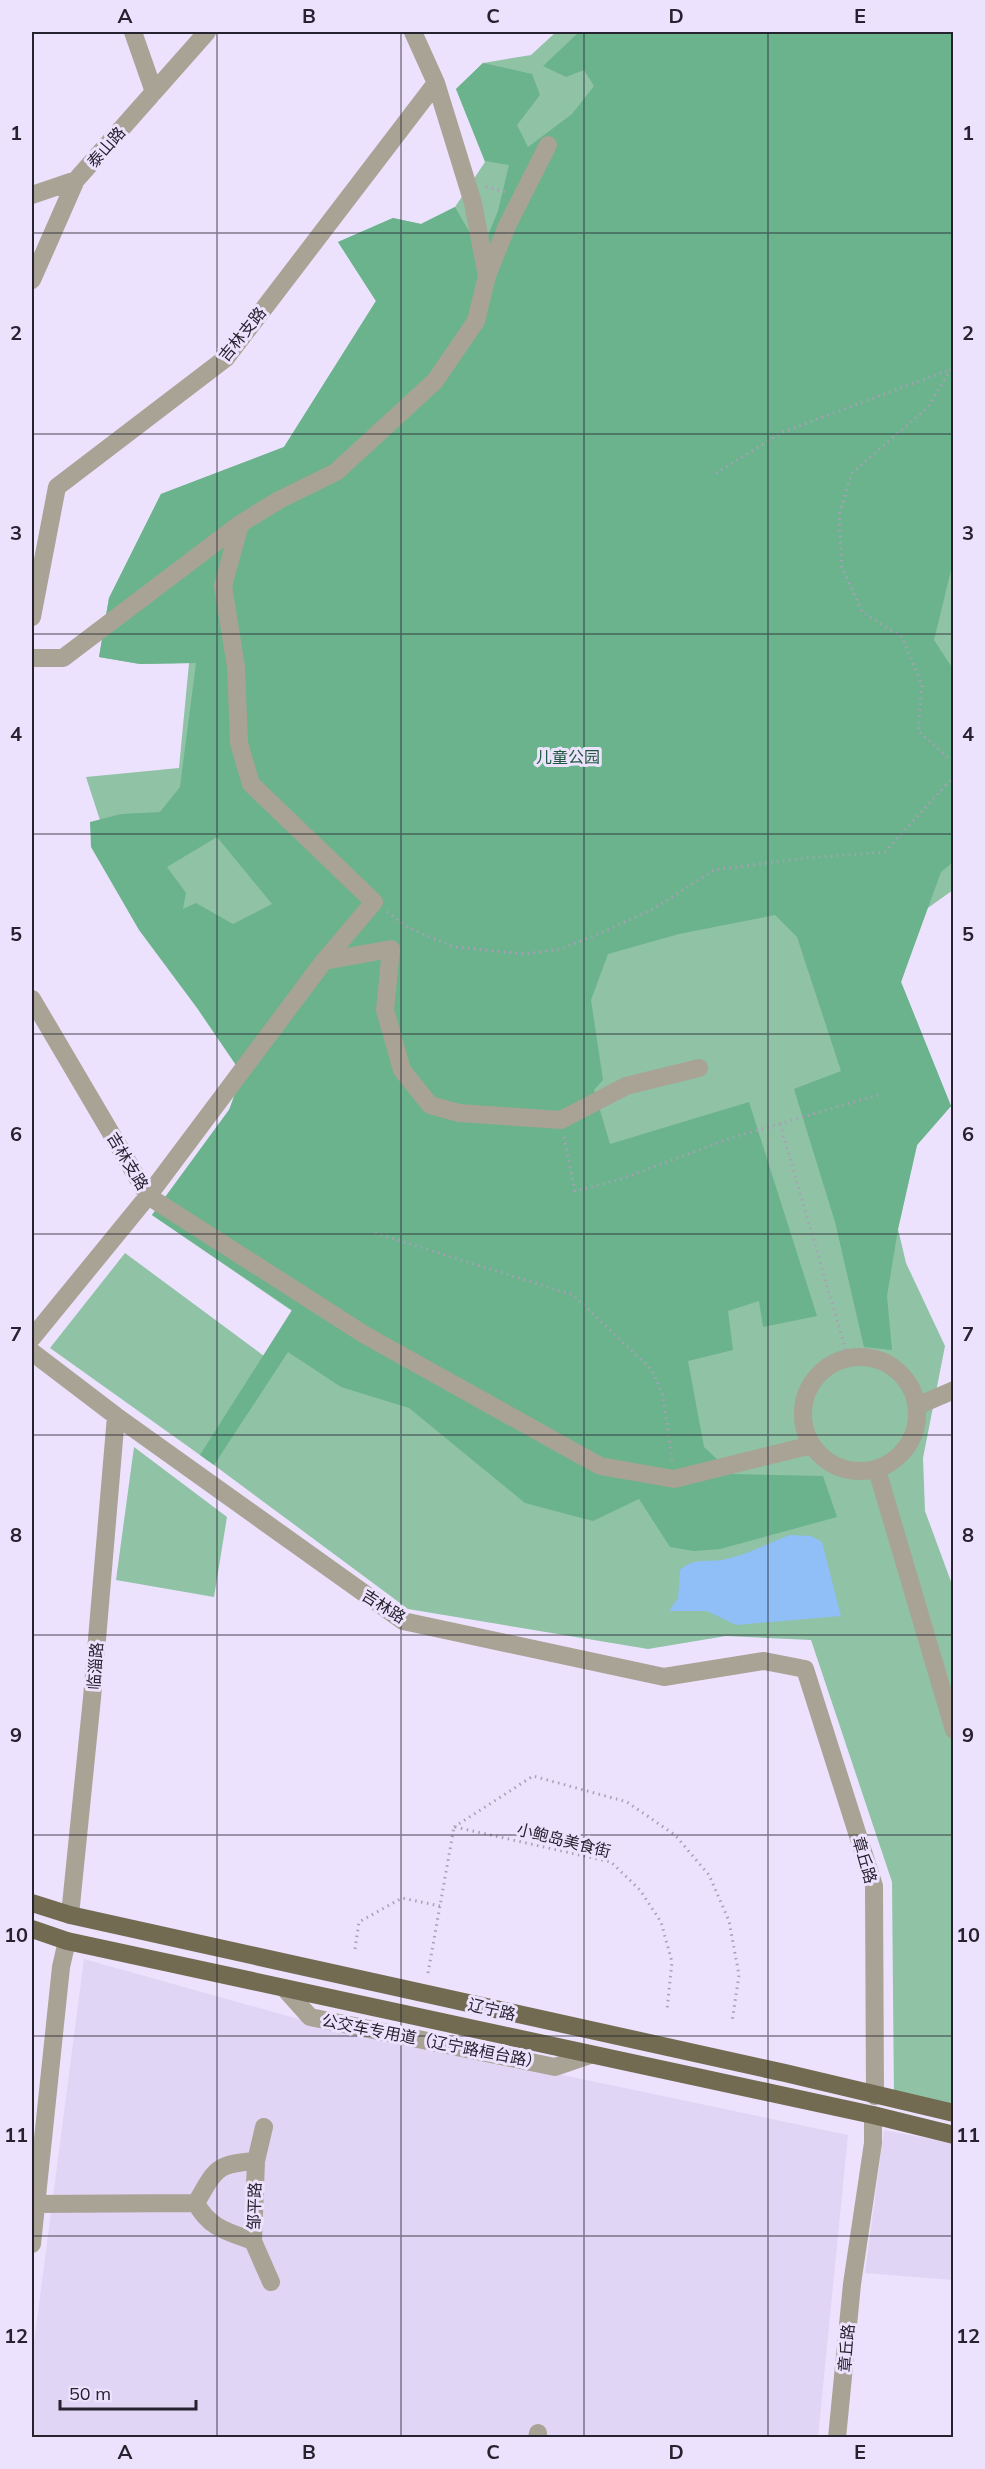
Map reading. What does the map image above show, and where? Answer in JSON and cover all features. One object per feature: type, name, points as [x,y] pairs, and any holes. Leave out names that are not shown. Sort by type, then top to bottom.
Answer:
[{"type":"main road","name":"辽宁路","points":[[32,1903],[70,1915],[785,2073],[954,2113]]},
{"type":"main road","name":"辽宁路","points":[[32,1929],[67,1941],[873,2115],[954,2135]]},
{"type":"street","points":[[132,32],[154,92]]},
{"type":"street","name":"泰山路","points":[[32,280],[76,180],[207,32]]},
{"type":"street","points":[[413,32],[436,83],[467,182],[487,276]]},
{"type":"street","name":"吉林支路","points":[[32,618],[57,487],[226,358],[436,83]]},
{"type":"street","points":[[32,658],[63,658],[240,524],[279,500],[336,472],[435,381],[476,321],[487,276],[522,196],[548,145]]},
{"type":"street","points":[[32,195],[76,180]]},
{"type":"street","points":[[240,524],[223,586],[236,667],[239,743],[251,784],[374,902],[324,961],[148,1196],[365,1335],[600,1466],[675,1479],[812,1445]]},
{"type":"street","points":[[324,961],[391,949],[385,1010],[402,1070],[430,1105],[459,1113],[561,1120],[626,1086],[699,1068]]},
{"type":"street","name":"吉林支路","points":[[32,999],[148,1196],[32,1338]]},
{"type":"street","name":"吉林路","points":[[32,1352],[116,1416],[403,1621],[664,1677],[764,1661],[805,1669]]},
{"type":"street","points":[[867,1357],[885,1362],[900,1372],[911,1388],[917,1406],[917,1422],[909,1445],[891,1463],[877,1470],[858,1472],[840,1468],[824,1460],[812,1445],[804,1428],[802,1410],[807,1392],[816,1376],[831,1364],[848,1358],[867,1357]]},
{"type":"street","points":[[917,1406],[954,1390]]},
{"type":"street","name":"临淄路","points":[[70,1915],[92,1698],[116,1416]]},
{"type":"street","points":[[877,1470],[954,1730]]},
{"type":"street","name":"章丘路","points":[[805,1669],[874,1886],[875,2096]]},
{"type":"street","points":[[32,2244],[33,2206],[61,1967],[67,1941]]},
{"type":"street","name":"章丘路","points":[[837,2438],[852,2284],[873,2143],[873,2115]]},
{"type":"street","name":"邹平路","points":[[264,2127],[256,2161],[253,2241],[271,2282]]},
{"type":"street","points":[[196,2203],[214,2173],[231,2163],[256,2161]]},
{"type":"street","points":[[33,2206],[196,2203]]},
{"type":"street","points":[[196,2203],[204,2218],[227,2231],[253,2241]]},
{"type":"path","points":[[467,182],[522,196]]},
{"type":"path","points":[[717,473],[783,432],[951,369],[928,407],[852,473],[838,515],[842,567],[862,612],[902,637],[922,685],[918,730],[954,763]]},
{"type":"path","points":[[374,902],[409,928],[454,947],[525,954],[560,949],[653,909],[714,870],[806,858],[885,852],[954,776]]},
{"type":"path","points":[[561,1120],[575,1191],[621,1179],[731,1138],[881,1094]]},
{"type":"path","points":[[780,1124],[848,1358]]},
{"type":"path","points":[[375,1233],[573,1295],[651,1369],[663,1395],[675,1479]]},
{"type":"path","points":[[428,1973],[454,1827],[533,1776],[627,1802],[675,1835],[709,1875],[729,1921],[739,1975],[732,2022]]},
{"type":"path","name":"小鲍岛美食街","points":[[454,1827],[611,1862],[640,1890],[661,1922],[672,1962],[667,2010]]},
{"type":"path","points":[[355,1949],[359,1922],[402,1898],[440,1906]]},
{"type":"shaded area","points":[[84,1959],[302,2020],[848,2135],[818,2437],[32,2438],[32,2358]]},
{"type":"shaded area","points":[[884,2130],[953,2143],[953,2280],[865,2273]]},
{"type":"green space","name":"儿童公园","points":[[556,32],[953,32],[953,890],[925,910],[901,982],[951,1106],[917,1145],[898,1229],[906,1263],[945,1346],[923,1458],[925,1511],[953,1587],[953,2115],[894,2099],[892,1882],[811,1640],[726,1636],[648,1649],[408,1609],[214,1465],[50,1348],[125,1253],[264,1356],[292,1311],[152,1215],[256,1073],[122,888],[86,777],[179,768],[189,663],[140,664],[99,657],[109,598],[161,494],[284,447],[376,301],[338,242],[393,218],[421,224],[455,207],[485,162],[456,89],[483,63],[531,55]]},
{"type":"green space","name":"儿童公园","points":[[579,32],[953,32],[954,558],[934,640],[953,669],[953,862],[941,872],[901,982],[951,1106],[917,1145],[898,1229],[887,1296],[892,1350],[864,1347],[835,1222],[794,1089],[841,1071],[797,937],[775,915],[679,934],[608,954],[591,1000],[603,1080],[594,1090],[610,1144],[749,1102],[817,1316],[763,1327],[759,1301],[728,1311],[733,1350],[688,1361],[704,1447],[733,1474],[823,1476],[837,1517],[720,1549],[694,1551],[670,1547],[639,1499],[593,1521],[525,1503],[409,1408],[341,1387],[288,1352],[214,1465],[200,1455],[292,1310],[152,1215],[229,1110],[242,1074],[139,930],[91,847],[90,822],[121,814],[160,812],[180,787],[196,663],[140,664],[99,657],[109,598],[161,494],[284,447],[376,301],[338,242],[393,218],[421,224],[455,207],[481,252],[498,211],[509,165],[485,161],[456,89],[483,63],[532,74],[540,95],[517,125],[528,147],[572,114],[594,86],[584,70],[566,77],[543,66]],"holes":[[[217,837],[272,904],[233,924],[196,903],[183,909],[186,893],[167,867]]]},
{"type":"green space","points":[[134,1447],[227,1517],[214,1597],[116,1580]]},
{"type":"water","points":[[790,1535],[811,1536],[822,1542],[841,1616],[736,1625],[707,1611],[669,1611],[678,1598],[680,1570],[685,1566],[695,1562],[739,1556]]}]
